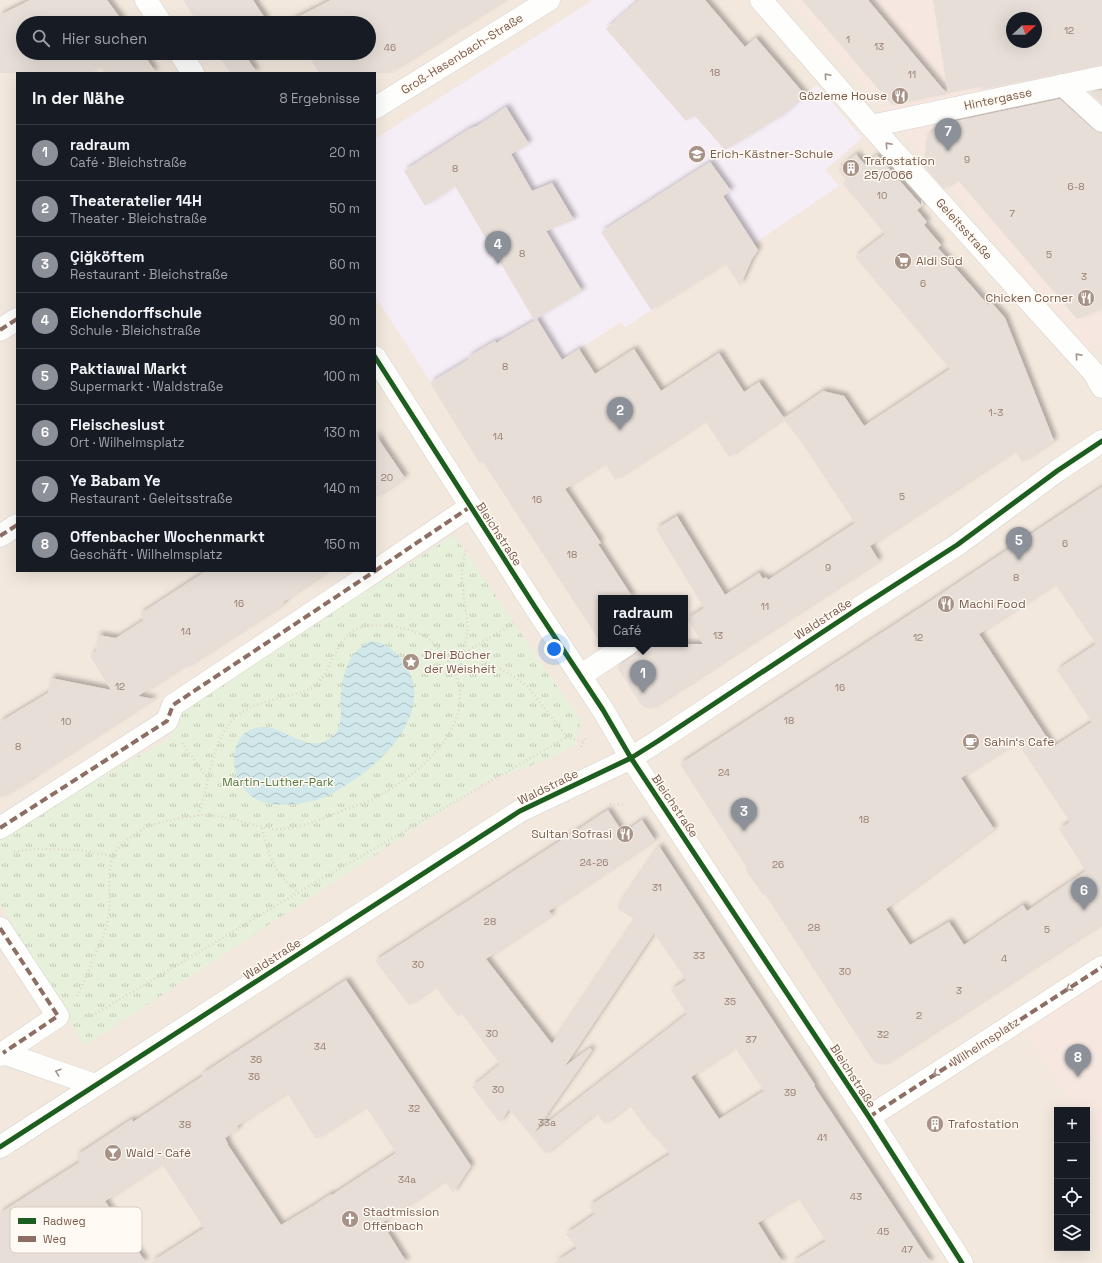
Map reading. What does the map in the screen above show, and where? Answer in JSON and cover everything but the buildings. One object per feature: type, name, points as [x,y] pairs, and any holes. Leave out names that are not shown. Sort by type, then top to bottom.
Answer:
[{"type":"street","points":[[146,0],[156,16]]},
{"type":"street","name":"Groß-Hasenbach-Straße","points":[[376,107],[549,0]]},
{"type":"street","name":"Geleitsstraße","points":[[761,0],[871,126],[1094,373],[1102,387]]},
{"type":"street","points":[[184,60],[191,72]]},
{"type":"street","name":"Hintergasse","points":[[871,126],[1102,77]]},
{"type":"street","points":[[1063,85],[1102,120]]},
{"type":"street","points":[[0,330],[16,320]]},
{"type":"street","name":"Bleichstraße","points":[[377,365],[603,710],[630,758],[868,1117],[962,1263]]},
{"type":"street","name":"Waldstraße","points":[[0,1147],[520,811],[630,758],[957,545],[1057,471],[1102,441]]},
{"type":"street","points":[[376,570],[470,507]]},
{"type":"street","points":[[0,536],[16,526]]},
{"type":"street","points":[[0,828],[167,721],[174,706],[374,572]]},
{"type":"street","points":[[580,676],[624,647]]},
{"type":"street","points":[[0,928],[58,1016],[2,1054]]},
{"type":"street","name":"Wilhelmsplatz","points":[[868,1117],[1102,967]]},
{"type":"street","points":[[2,1054],[95,1085]]},
{"type":"path","points":[[462,654],[466,645],[467,636],[467,620],[462,579],[462,566],[466,548]]},
{"type":"path","points":[[450,663],[518,620]]},
{"type":"path","points":[[58,1016],[74,1001],[105,931],[110,909],[110,878],[113,856],[119,847],[136,833],[159,822],[205,815],[230,819],[262,828],[279,829],[329,816],[385,793],[430,759],[448,738],[460,707],[460,692],[456,676],[450,663],[439,648],[428,638],[412,630],[375,625],[361,626],[344,638],[318,683],[299,693],[246,708],[235,717],[224,732],[216,750],[198,816]]},
{"type":"path","points":[[462,654],[482,660],[508,673],[527,686],[567,738],[584,742]]},
{"type":"path","points":[[167,721],[208,779]]},
{"type":"path","points":[[581,748],[586,736]]},
{"type":"path","points":[[58,1016],[92,1016],[299,892],[567,738]]},
{"type":"path","points":[[610,804],[626,805]]},
{"type":"path","points":[[262,828],[271,861],[291,886],[299,892]]},
{"type":"path","points":[[7,850],[15,852],[34,850],[80,850],[113,856]]},
{"type":"shaded area","points":[[0,0],[1102,0],[1102,1263],[0,1263]]},
{"type":"shaded area","points":[[593,0],[635,0],[637,2],[639,0],[700,0],[742,49],[756,38],[805,95],[817,85],[862,138],[825,170],[839,186],[725,263],[625,327],[621,322],[542,373],[447,410],[430,383],[431,382],[376,298],[376,138]]},
{"type":"shaded area","points":[[790,0],[1102,0],[1102,343],[1087,348]]},
{"type":"shaded area","points":[[1102,972],[1102,1154],[1090,1135],[1090,1107],[1073,1107],[1021,1025]]},
{"type":"green space","name":"Martin-Luther-Park","points":[[454,535],[581,721],[575,745],[550,759],[491,779],[84,1046],[0,904],[0,834],[170,738],[181,709]]},
{"type":"water","points":[[371,641],[385,645],[396,653],[403,661],[412,680],[414,698],[410,717],[400,735],[388,751],[373,766],[357,778],[323,798],[303,803],[283,805],[270,804],[251,796],[242,786],[236,774],[234,761],[235,749],[240,738],[249,730],[262,727],[280,731],[306,742],[324,742],[333,736],[339,727],[341,716],[341,693],[349,662],[358,650]]},
{"type":"marked path","points":[[0,330],[16,320]]},
{"type":"marked path","points":[[376,570],[470,507]]},
{"type":"marked path","points":[[0,536],[16,526]]},
{"type":"marked path","points":[[0,828],[167,721],[173,705],[373,572]]},
{"type":"marked path","points":[[0,928],[58,1016],[3,1053]]},
{"type":"marked path","points":[[869,1117],[1102,967]]},
{"type":"cycle path","points":[[376,359],[535,607],[603,710],[631,758],[869,1117],[962,1263]]},
{"type":"cycle path","points":[[0,1147],[520,811],[631,758],[658,741],[957,545],[1057,471],[1102,441]]},
{"type":"place","name":"Gözleme House","points":[[900,96]]},
{"type":"place","name":"Ye Babam Ye","points":[[948,151]]},
{"type":"place","name":"Erich-Kästner-Schule","points":[[697,154]]},
{"type":"place","name":"Trafostation 25/0066","points":[[851,168]]},
{"type":"place","name":"Aldi Süd","points":[[903,261]]},
{"type":"place","name":"Eichendorffschule","points":[[498,264]]},
{"type":"place","name":"Chicken Corner","points":[[1086,298]]},
{"type":"place","name":"Theateratelier 14H","points":[[620,430]]},
{"type":"place","name":"Paktiawal Markt","points":[[1019,560]]},
{"type":"place","name":"Machi Food","points":[[946,604]]},
{"type":"place","name":"Drei Bücher der Weisheit","points":[[411,662]]},
{"type":"place","name":"radraum","points":[[643,693]]},
{"type":"place","name":"Sahin‘s Cafe","points":[[971,742]]},
{"type":"place","name":"Çiğköftem","points":[[744,831]]},
{"type":"place","name":"Sultan Sofrasi","points":[[625,834]]},
{"type":"place","name":"Fleischeslust","points":[[1084,910]]},
{"type":"place","name":"Offenbacher Wochenmarkt","points":[[1078,1077]]},
{"type":"place","name":"Trafostation","points":[[935,1124]]},
{"type":"place","name":"Wald - Café","points":[[113,1153]]},
{"type":"place","name":"Stadtmission Offenbach","points":[[350,1219]]}]
